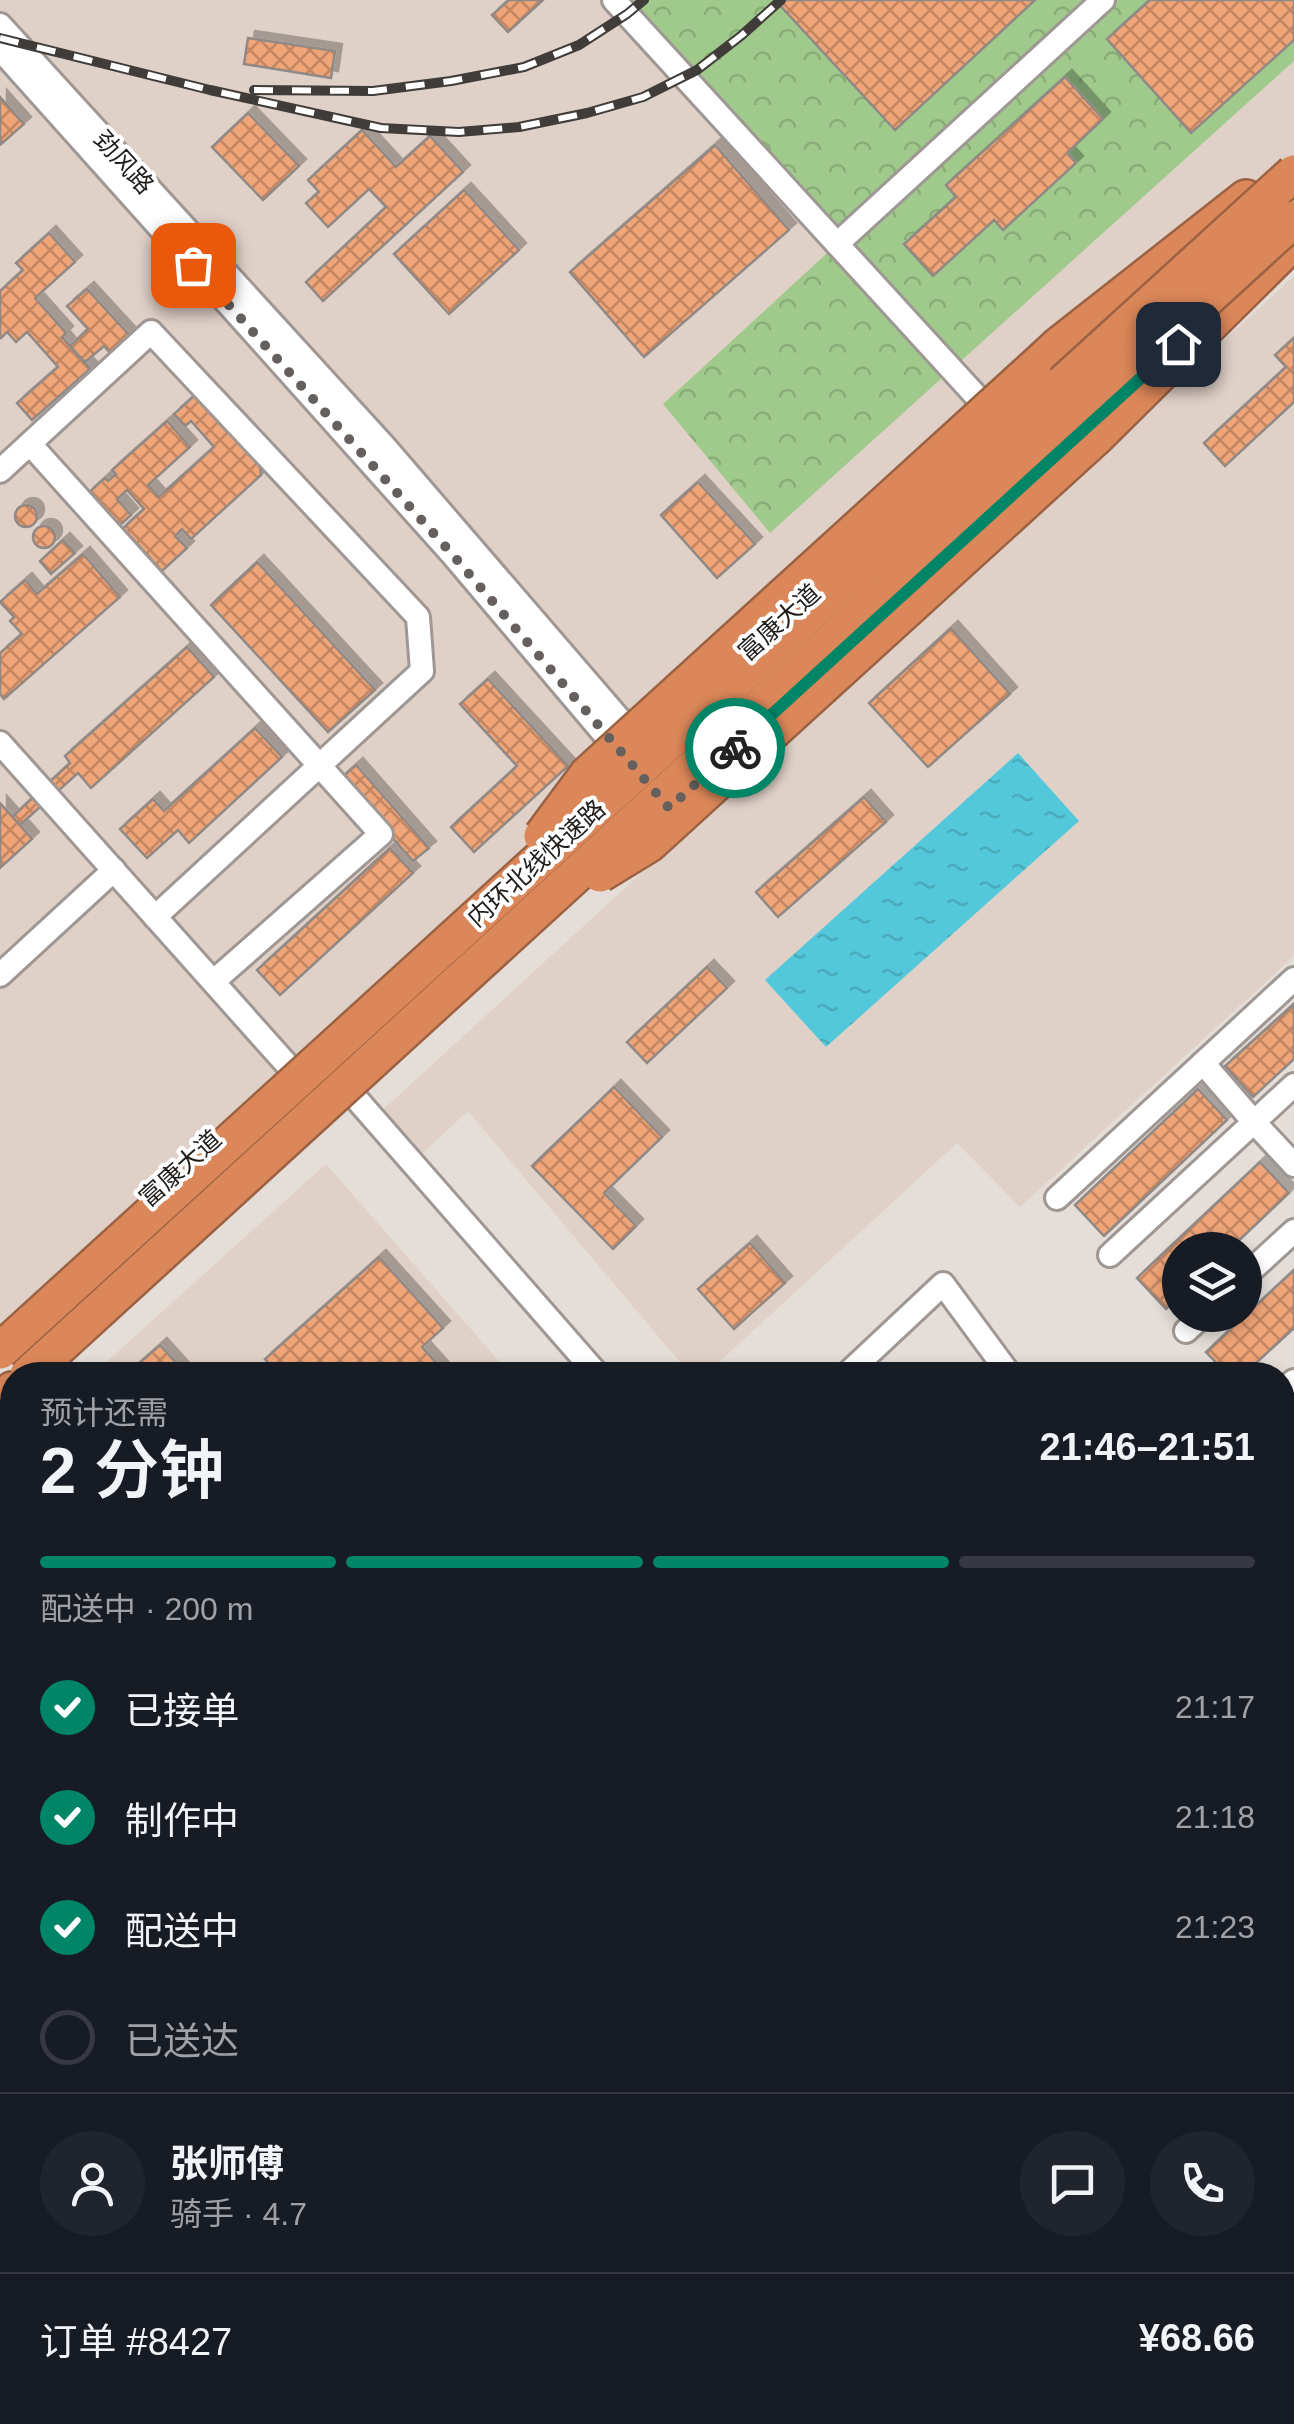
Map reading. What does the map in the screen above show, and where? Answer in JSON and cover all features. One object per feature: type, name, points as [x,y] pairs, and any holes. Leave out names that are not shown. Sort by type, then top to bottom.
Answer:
[{"type":"highway","points":[[401,986],[528,856],[588,774],[1059,345],[1286,169]]},
{"type":"highway","name":"内环北线快速路","points":[[0,1351],[1286,169]]},
{"type":"highway","name":"内环北线快速路","points":[[42,1362],[1294,219]]},
{"type":"highway","points":[[424,1014],[564,895],[649,844],[1096,437],[1294,240]]},
{"type":"main road","name":"富康大道","points":[[0,1332],[1000,422],[1286,169]]},
{"type":"main road","points":[[60,1362],[1294,240]]},
{"type":"street","points":[[614,0],[1000,422]]},
{"type":"street","points":[[837,244],[1103,0]]},
{"type":"street","name":"劲风路","points":[[0,25],[384,446],[635,754]]},
{"type":"street","name":"劲风路","points":[[0,49],[677,801]]},
{"type":"street","points":[[0,472],[152,332],[418,617],[422,671],[155,917]]},
{"type":"street","points":[[30,444],[381,834],[214,981]]},
{"type":"street","points":[[0,743],[290,1068]]},
{"type":"street","points":[[0,975],[114,870]]},
{"type":"street","points":[[1057,1198],[1294,979]]},
{"type":"street","points":[[1204,1063],[1294,1165]]},
{"type":"street","points":[[1110,1256],[1294,1085]]},
{"type":"street","points":[[353,1095],[587,1362]]},
{"type":"street","points":[[1262,1260],[1294,1231]]},
{"type":"street","points":[[860,1362],[942,1284],[1000,1362]]},
{"type":"shaded area","points":[[0,0],[1294,0],[1294,196],[0,1332]]},
{"type":"shaded area","points":[[1294,276],[1294,956],[1020,1207],[957,1143],[719,1362],[680,1362],[468,1111],[412,1163],[374,1118]]},
{"type":"shaded area","points":[[326,1164],[500,1362],[106,1362]]},
{"type":"green space","points":[[620,0],[1294,0],[1294,61],[770,533],[663,404],[837,244],[697,70]]},
{"type":"water","points":[[1018,753],[1079,821],[826,1047],[765,980]]},
{"type":"building","points":[[509,0],[543,0],[508,32],[492,15]]},
{"type":"building","points":[[775,0],[1035,0],[895,130]]},
{"type":"building","points":[[1150,0],[1294,0],[1294,40],[1191,133],[1107,39]]},
{"type":"building","points":[[248,38],[335,51],[331,78],[244,64]]},
{"type":"building","points":[[1065,77],[1103,119],[1067,153],[1076,163],[1003,230],[994,220],[933,276],[904,244],[956,197],[946,185]]},
{"type":"building","points":[[0,97],[24,124],[0,145]]},
{"type":"building","points":[[248,113],[299,166],[263,200],[212,147]]},
{"type":"building","points":[[362,130],[396,167],[430,136],[463,172],[323,301],[306,282],[386,207],[369,189],[328,227],[306,203],[319,192],[308,180]]},
{"type":"building","points":[[715,145],[789,230],[644,357],[570,272]]},
{"type":"building","points":[[464,190],[519,250],[449,314],[394,254]]},
{"type":"building","points":[[49,233],[75,262],[35,298],[66,333],[62,337],[90,369],[32,420],[17,403],[58,367],[27,332],[16,342],[7,332],[0,337],[0,291],[23,270],[16,263]]},
{"type":"building","points":[[87,289],[131,337],[112,355],[104,346],[85,362],[70,346],[88,329],[67,306]]},
{"type":"building","points":[[1294,338],[1294,402],[1225,466],[1204,443],[1286,367],[1275,355]]},
{"type":"building","points":[[194,396],[228,433],[233,428],[259,457],[261,475],[191,539],[182,529],[175,536],[187,548],[162,571],[123,528],[144,509],[127,490],[117,499],[131,515],[117,528],[87,494],[116,474],[112,470],[167,421],[190,447],[148,485],[159,497],[214,447],[191,421],[185,426],[174,414]]},
{"type":"building","points":[[698,482],[755,544],[717,578],[661,515]]},
{"type":"building","points":[[26,505],[34,508],[34,524],[26,527],[18,524],[15,516],[18,508]]},
{"type":"building","points":[[44,526],[52,529],[52,545],[44,548],[36,545],[33,537],[36,529]]},
{"type":"building","points":[[63,540],[75,553],[51,574],[40,561]]},
{"type":"building","points":[[83,554],[120,597],[4,699],[0,694],[0,653],[22,634],[10,621],[14,617],[0,602],[25,580],[37,594]]},
{"type":"building","points":[[257,562],[375,690],[328,732],[211,605]]},
{"type":"building","points":[[951,628],[1010,694],[928,767],[869,703]]},
{"type":"building","points":[[187,647],[214,677],[91,788],[78,773],[20,825],[12,817],[70,763],[65,756]]},
{"type":"building","points":[[488,679],[568,766],[474,852],[451,827],[517,766],[460,704]]},
{"type":"building","points":[[255,728],[282,757],[189,843],[178,830],[147,858],[120,829],[153,799],[164,811]]},
{"type":"building","points":[[356,765],[429,848],[413,861],[340,779]]},
{"type":"building","points":[[864,797],[886,822],[778,917],[756,892]]},
{"type":"building","points":[[0,803],[32,839],[0,868]]},
{"type":"building","points":[[390,848],[413,873],[280,995],[257,970]]},
{"type":"building","points":[[707,967],[727,988],[647,1063],[627,1042]]},
{"type":"building","points":[[1294,1004],[1294,1059],[1253,1097],[1225,1066]]},
{"type":"building","points":[[614,1087],[662,1137],[604,1193],[636,1226],[613,1249],[532,1166]]},
{"type":"building","points":[[1198,1089],[1227,1120],[1104,1236],[1075,1205]]},
{"type":"building","points":[[1260,1162],[1289,1193],[1248,1232],[1186,1232]]},
{"type":"building","points":[[750,1243],[785,1283],[734,1329],[698,1289]]},
{"type":"building","points":[[1162,1254],[1162,1305],[1137,1278]]},
{"type":"building","points":[[379,1257],[443,1328],[422,1347],[435,1362],[265,1359]]},
{"type":"building","points":[[1294,1270],[1294,1328],[1257,1362],[1216,1362],[1206,1352],[1227,1332],[1262,1332],[1262,1300]]},
{"type":"building","points":[[160,1345],[175,1362],[141,1362]]},
{"type":"railway","points":[[254,90],[373,91],[524,67],[579,45],[644,0]]},
{"type":"railway","points":[[0,38],[381,128],[459,132],[519,127],[643,97],[697,70],[781,0]]},
{"type":"way so far","points":[[193,265],[452,554],[669,808],[735,748]]},
{"type":"route","points":[[735,748],[1178,344]]}]
